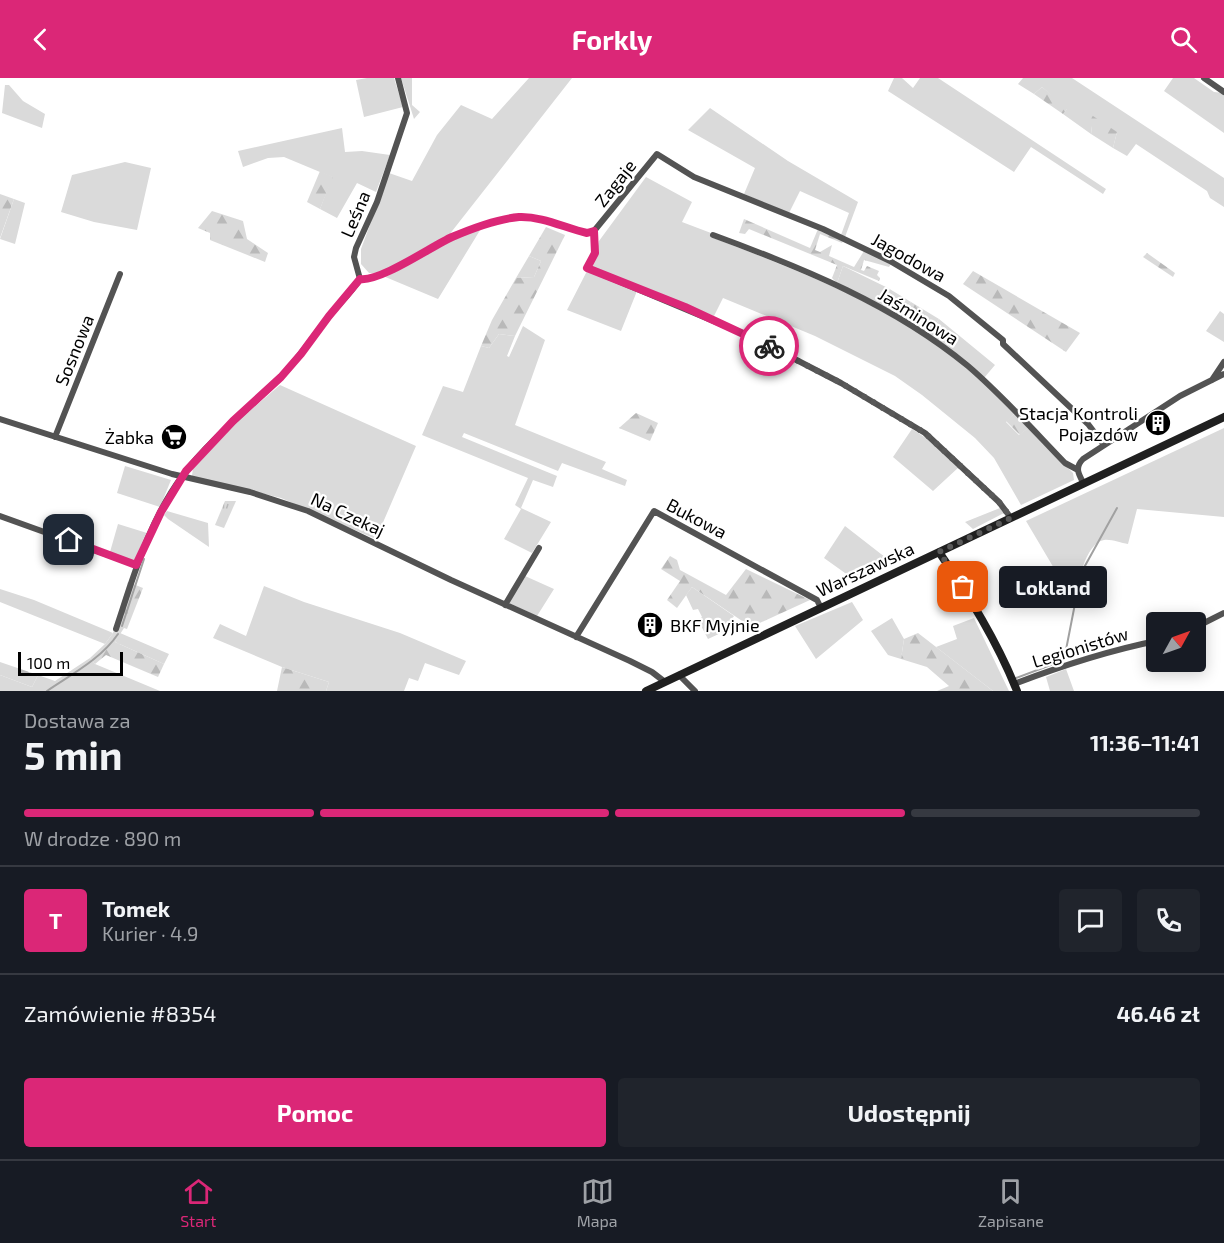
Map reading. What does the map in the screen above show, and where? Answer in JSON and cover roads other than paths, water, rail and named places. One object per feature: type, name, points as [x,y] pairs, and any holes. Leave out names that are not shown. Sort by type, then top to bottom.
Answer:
[{"type":"main road","name":"Warszawska","points":[[646,691],[1224,417]]},
{"type":"main road","points":[[939,552],[986,627],[1015,687]]},
{"type":"street","name":"Leśna","points":[[360,279],[354,257],[356,248],[377,202],[407,113],[398,78]]},
{"type":"street","points":[[1204,78],[1224,92]]},
{"type":"street","name":"Zagaje","points":[[360,279],[376,278],[452,237],[502,220],[520,217],[539,219],[587,233],[594,231],[657,154]]},
{"type":"street","name":"Jagodowa","points":[[657,154],[694,177],[823,229],[890,261],[949,296],[1003,340],[1003,344],[1088,424],[1104,445]]},
{"type":"street","points":[[594,231],[595,253],[587,268],[753,338],[841,383],[925,433],[999,502],[1011,518]]},
{"type":"street","name":"Jaśminowa","points":[[713,235],[835,284],[915,327],[970,368],[1065,464],[1078,470]]},
{"type":"street","name":"Sosnowa","points":[[55,437],[120,274]]},
{"type":"street","points":[[116,629],[136,565],[154,524],[182,477],[226,428],[281,377],[360,279]]},
{"type":"street","points":[[1211,380],[1224,362]]},
{"type":"street","points":[[1084,483],[1078,470],[1083,459],[1180,396],[1224,374]]},
{"type":"street","name":"Na Czekaj","points":[[0,419],[182,477],[250,492],[308,511],[652,672],[665,682]]},
{"type":"street","name":"Bukowa","points":[[576,637],[654,511],[817,600],[821,608]]},
{"type":"street","points":[[0,516],[136,565]]},
{"type":"street","points":[[505,605],[539,548]]},
{"type":"street","points":[[1206,622],[1224,614]]},
{"type":"street","name":"Legionistów","points":[[1015,687],[1064,665],[1146,643]]},
{"type":"street","points":[[679,675],[695,691]]},
{"type":"waterway","points":[[1016,678],[1064,660],[1081,573],[1117,508]]},
{"type":"waterway","points":[[122,626],[144,559]]},
{"type":"waterway","points":[[47,691],[95,659],[118,634]]},
{"type":"place","name":"Stacja Kontroli Pojazdów","points":[[1158,423]]},
{"type":"place","name":"Żabka","points":[[174,437]]},
{"type":"place","name":"Lokland","points":[[963,587]]},
{"type":"place","name":"BKF Myjnie","points":[[650,625]]}]
